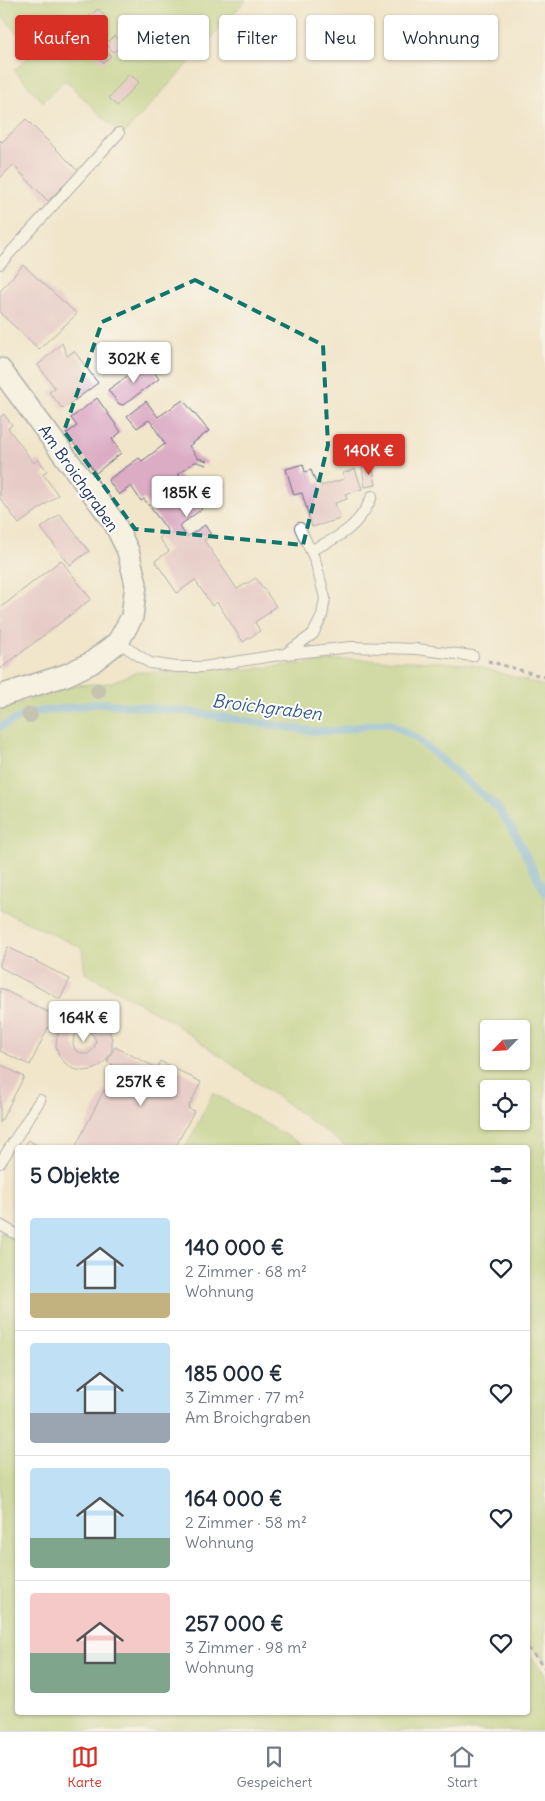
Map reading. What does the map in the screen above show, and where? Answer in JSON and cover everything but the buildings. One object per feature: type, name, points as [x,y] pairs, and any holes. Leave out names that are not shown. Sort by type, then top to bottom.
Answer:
[{"type":"street","name":"Am Broichgraben","points":[[0,369],[114,522],[128,552],[136,584],[132,617],[118,642],[91,663],[66,675],[0,696]]},
{"type":"lane","points":[[0,264],[119,133]]},
{"type":"lane","points":[[311,550],[341,535],[357,522],[366,510],[372,496]]},
{"type":"lane","points":[[285,654],[312,634],[322,616],[325,598],[321,578],[311,550],[300,528]]},
{"type":"lane","points":[[118,642],[150,663],[176,667],[203,667],[285,654],[351,647],[416,649],[473,656]]},
{"type":"lane","points":[[0,1162],[40,1100]]},
{"type":"lane","points":[[0,1225],[15,1233]]},
{"type":"path","points":[[473,656],[545,677]]},
{"type":"path","points":[[530,1650],[545,1668]]},
{"type":"highlighted area","points":[[195,280],[323,345],[328,445],[303,545],[135,529],[64,431],[102,322]]},
{"type":"green space","points":[[0,0],[246,0],[232,15],[219,15],[219,30],[209,41],[209,15],[118,15],[118,60],[191,60],[123,135],[65,80],[43,102],[14,70],[26,60],[108,60],[108,15],[15,15],[15,31],[0,13]]},
{"type":"green space","points":[[350,659],[442,662],[473,665],[545,686],[545,1662],[530,1643],[530,1145],[344,1145],[171,1021],[85,973],[82,948],[0,910],[0,709],[78,685],[109,683],[137,672],[185,672],[237,666],[229,671]]},
{"type":"green space","points":[[213,1093],[303,1145],[187,1145]]},
{"type":"green space","points":[[0,1232],[15,1240],[15,1715],[530,1715],[530,1655],[545,1674],[545,1731],[0,1731]]},
{"type":"waterway","name":"Broichgraben","points":[[0,727],[29,713],[102,703],[191,712],[311,731],[336,731],[390,723],[416,738],[497,807],[514,832],[545,892]]}]
